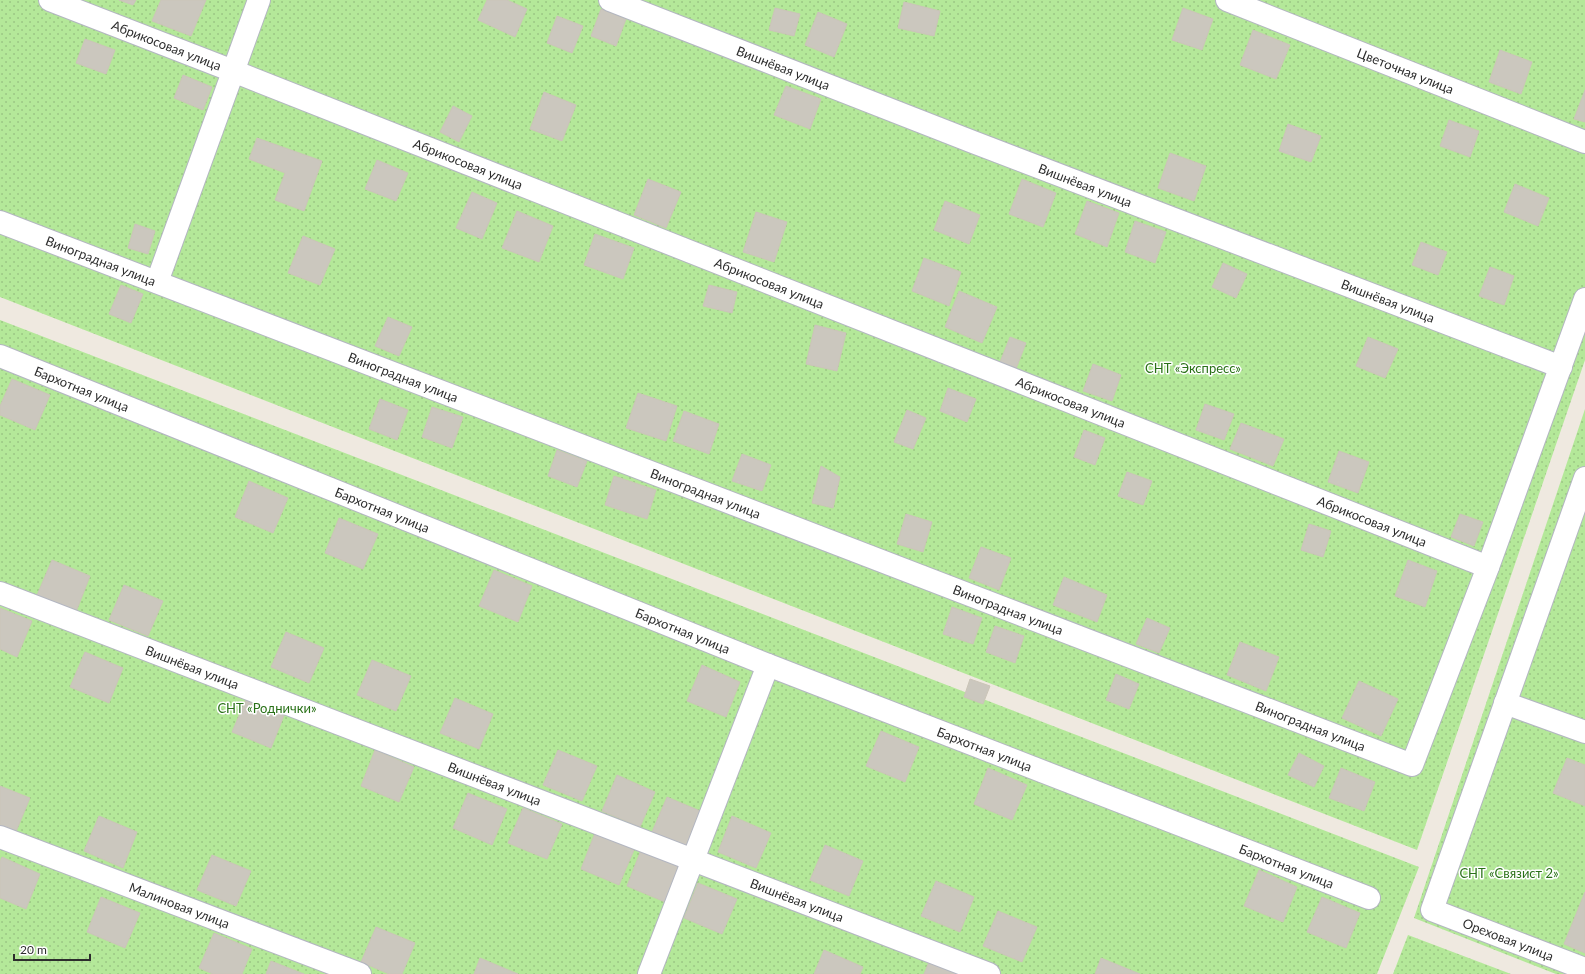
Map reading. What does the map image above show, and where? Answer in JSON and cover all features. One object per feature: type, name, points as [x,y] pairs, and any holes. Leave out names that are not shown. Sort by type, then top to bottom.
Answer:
[{"type":"street","name":"Абрикосовая улица","points":[[50,0],[1488,567]]},
{"type":"street","points":[[157,282],[260,0]]},
{"type":"street","name":"Вишнёвая улица","points":[[610,0],[973,142],[1561,367]]},
{"type":"street","name":"Цветочная улица","points":[[1227,0],[1585,142]]},
{"type":"street","name":"Виноградная улица","points":[[0,222],[1412,765],[1488,567]]},
{"type":"street","points":[[1488,567],[1585,300]]},
{"type":"street","name":"Бархотная улица","points":[[0,356],[768,665],[1369,898]]},
{"type":"street","points":[[1584,487],[1505,703],[1585,732]]},
{"type":"street","name":"Вишнёвая улица","points":[[0,593],[989,974]]},
{"type":"street","points":[[649,974],[768,665]]},
{"type":"street","name":"Ореховая улица","points":[[1505,703],[1432,910],[1585,969]]},
{"type":"street","name":"Малиновая улица","points":[[0,837],[360,974]]},
{"type":"green space","name":"СНТ «Экспресс»","points":[[0,0],[1585,0],[1585,360],[1417,850],[0,297]]},
{"type":"green space","name":"СНТ «Роднички»","points":[[0,320],[1419,867],[1377,974],[0,974]]},
{"type":"green space","name":"СНТ «Связист 2»","points":[[1585,409],[1585,974],[1556,974],[1414,918]]},
{"type":"green space","points":[[1408,935],[1511,974],[1393,974]]},
{"type":"building","points":[[119,0],[136,0],[133,5]]},
{"type":"building","points":[[161,0],[206,0],[191,36],[152,21]]},
{"type":"building","points":[[487,0],[507,0],[527,9],[515,37],[478,20]]},
{"type":"building","points":[[904,2],[940,11],[934,36],[898,28]]},
{"type":"building","points":[[775,8],[800,14],[794,36],[769,30]]},
{"type":"building","points":[[1183,8],[1213,19],[1202,50],[1172,40]]},
{"type":"building","points":[[601,9],[626,19],[616,46],[591,36]]},
{"type":"building","points":[[818,12],[847,24],[834,57],[805,45]]},
{"type":"building","points":[[557,16],[583,26],[572,53],[547,43]]},
{"type":"building","points":[[1253,30],[1290,45],[1276,79],[1240,65]]},
{"type":"building","points":[[85,39],[115,50],[106,74],[76,63]]},
{"type":"building","points":[[1500,50],[1532,62],[1521,94],[1489,82]]},
{"type":"building","points":[[183,75],[212,87],[203,110],[174,98]]},
{"type":"building","points":[[786,86],[821,99],[810,129],[774,115]]},
{"type":"building","points":[[1585,90],[1585,122],[1574,119]]},
{"type":"building","points":[[544,92],[576,105],[562,141],[530,129]]},
{"type":"building","points":[[453,106],[472,116],[459,142],[440,132]]},
{"type":"building","points":[[1449,120],[1479,131],[1470,157],[1440,146]]},
{"type":"building","points":[[1288,124],[1321,136],[1311,162],[1279,151]]},
{"type":"building","points":[[257,138],[322,161],[304,211],[275,200],[285,173],[249,159]]},
{"type":"building","points":[[1170,153],[1206,166],[1194,201],[1158,188]]},
{"type":"building","points":[[377,160],[408,173],[396,201],[365,189]]},
{"type":"building","points":[[648,179],[681,192],[666,228],[634,215]]},
{"type":"building","points":[[1022,179],[1056,193],[1043,227],[1009,214]]},
{"type":"building","points":[[1515,184],[1549,198],[1538,226],[1504,212]]},
{"type":"building","points":[[472,192],[497,203],[482,239],[456,228]]},
{"type":"building","points":[[945,201],[980,215],[969,244],[934,230]]},
{"type":"building","points":[[1087,201],[1119,213],[1107,247],[1075,234]]},
{"type":"building","points":[[517,211],[553,226],[539,262],[502,248]]},
{"type":"building","points":[[756,212],[787,222],[774,262],[743,252]]},
{"type":"building","points":[[1135,221],[1166,232],[1155,263],[1125,252]]},
{"type":"building","points":[[135,224],[155,231],[148,254],[128,248]]},
{"type":"building","points":[[595,234],[634,248],[623,279],[584,265]]},
{"type":"building","points":[[303,236],[335,249],[320,285],[288,273]]},
{"type":"building","points":[[1421,242],[1447,252],[1438,275],[1412,265]]},
{"type":"building","points":[[924,258],[961,272],[949,306],[912,291]]},
{"type":"building","points":[[1223,263],[1247,274],[1236,298],[1212,287]]},
{"type":"building","points":[[1490,267],[1514,276],[1504,305],[1479,296]]},
{"type":"building","points":[[121,285],[143,294],[131,323],[109,314]]},
{"type":"building","points":[[709,285],[737,292],[732,313],[703,306]]},
{"type":"building","points":[[959,291],[997,307],[982,343],[945,327]]},
{"type":"building","points":[[388,317],[412,327],[399,356],[375,346]]},
{"type":"building","points":[[815,325],[846,333],[837,371],[806,364]]},
{"type":"building","points":[[1010,337],[1026,343],[1016,369],[1000,362]]},
{"type":"building","points":[[1368,337],[1398,349],[1385,378],[1356,366]]},
{"type":"building","points":[[1093,364],[1121,375],[1112,401],[1083,391]]},
{"type":"building","points":[[12,379],[50,395],[35,430],[0,415],[0,406]]},
{"type":"building","points":[[948,388],[976,399],[967,422],[940,411]]},
{"type":"building","points":[[638,393],[677,406],[666,441],[626,428]]},
{"type":"building","points":[[380,399],[408,410],[397,440],[369,429]]},
{"type":"building","points":[[1205,404],[1234,414],[1224,440],[1196,430]]},
{"type":"building","points":[[432,407],[463,417],[452,448],[422,437]]},
{"type":"building","points":[[907,410],[926,418],[913,449],[894,442]]},
{"type":"building","points":[[684,411],[719,424],[709,454],[673,441]]},
{"type":"building","points":[[1241,423],[1284,439],[1273,466],[1230,449]]},
{"type":"building","points":[[1084,430],[1105,438],[1095,465],[1074,457]]},
{"type":"building","points":[[557,450],[587,461],[577,487],[548,476]]},
{"type":"building","points":[[1339,451],[1369,462],[1358,493],[1328,482]]},
{"type":"building","points":[[742,454],[771,465],[762,491],[732,481]]},
{"type":"building","points":[[821,466],[840,477],[833,508],[812,503]]},
{"type":"building","points":[[1127,472],[1152,481],[1143,505],[1118,496]]},
{"type":"building","points":[[614,476],[656,490],[647,519],[605,505]]},
{"type":"building","points":[[249,481],[288,498],[273,533],[235,517]]},
{"type":"building","points":[[906,514],[932,522],[923,552],[897,544]]},
{"type":"building","points":[[1460,514],[1483,522],[1474,546],[1451,537]]},
{"type":"building","points":[[339,518],[378,534],[363,569],[325,553]]},
{"type":"building","points":[[1309,524],[1331,531],[1323,557],[1301,550]]},
{"type":"building","points":[[981,547],[1011,558],[999,590],[969,578]]},
{"type":"building","points":[[52,560],[90,576],[76,612],[37,595]]},
{"type":"building","points":[[1408,560],[1437,571],[1425,607],[1395,596]]},
{"type":"building","points":[[494,570],[532,586],[518,622],[479,606]]},
{"type":"building","points":[[1064,577],[1107,595],[1097,622],[1053,605]]},
{"type":"building","points":[[124,585],[163,601],[148,636],[109,620]]},
{"type":"building","points":[[952,607],[982,618],[973,644],[943,634]]},
{"type":"building","points":[[0,608],[32,621],[17,657],[0,649]]},
{"type":"building","points":[[1147,618],[1170,628],[1159,653],[1136,644]]},
{"type":"building","points":[[995,626],[1024,636],[1015,663],[986,652]]},
{"type":"building","points":[[286,632],[324,648],[309,683],[271,667]]},
{"type":"building","points":[[1240,642],[1279,657],[1266,691],[1227,675]]},
{"type":"building","points":[[85,652],[123,668],[109,703],[70,687]]},
{"type":"building","points":[[372,660],[411,676],[396,711],[357,695]]},
{"type":"building","points":[[702,665],[740,682],[726,717],[687,701]]},
{"type":"building","points":[[1116,674],[1139,684],[1129,709],[1106,700]]},
{"type":"building","points":[[970,679],[990,686],[983,704],[964,697]]},
{"type":"building","points":[[1359,681],[1398,699],[1381,736],[1342,718]]},
{"type":"building","points":[[247,697],[285,713],[271,748],[232,732]]},
{"type":"building","points":[[455,698],[493,714],[479,749],[440,733]]},
{"type":"building","points":[[881,731],[919,747],[905,782],[866,766]]},
{"type":"building","points":[[375,750],[414,767],[399,802],[361,786]]},
{"type":"building","points":[[558,750],[597,766],[582,801],[543,785]]},
{"type":"building","points":[[1299,753],[1324,766],[1314,787],[1288,775]]},
{"type":"building","points":[[1567,758],[1585,765],[1585,806],[1553,793]]},
{"type":"building","points":[[988,768],[1027,785],[1012,820],[974,804]]},
{"type":"building","points":[[1341,768],[1375,782],[1364,811],[1329,798]]},
{"type":"building","points":[[617,775],[655,792],[640,827],[602,811]]},
{"type":"building","points":[[0,786],[30,798],[15,834],[0,827]]},
{"type":"building","points":[[468,793],[507,809],[492,845],[453,828]]},
{"type":"building","points":[[667,797],[705,813],[691,848],[652,832]]},
{"type":"building","points":[[523,808],[562,824],[547,859],[508,843]]},
{"type":"building","points":[[99,816],[137,832],[123,868],[84,851]]},
{"type":"building","points":[[732,816],[771,833],[756,868],[718,852]]},
{"type":"building","points":[[595,833],[634,850],[619,885],[581,869]]},
{"type":"building","points":[[825,845],[863,861],[849,896],[810,880]]},
{"type":"building","points":[[641,850],[680,867],[665,902],[627,886]]},
{"type":"building","points":[[212,855],[251,871],[236,906],[197,890]]},
{"type":"building","points":[[2,857],[40,874],[26,909],[0,898],[0,861]]},
{"type":"building","points":[[1259,870],[1297,887],[1283,922],[1244,906]]},
{"type":"building","points":[[936,881],[974,897],[960,932],[921,916]]},
{"type":"building","points":[[698,883],[737,899],[722,934],[684,918]]},
{"type":"building","points":[[1585,892],[1585,953],[1564,944]]},
{"type":"building","points":[[101,897],[140,913],[125,948],[87,932]]},
{"type":"building","points":[[1322,897],[1360,913],[1346,948],[1307,932]]},
{"type":"building","points":[[998,911],[1037,927],[1022,962],[983,946]]},
{"type":"building","points":[[376,927],[415,943],[402,974],[389,974],[361,962]]},
{"type":"building","points":[[214,933],[252,949],[242,974],[213,974],[199,968]]},
{"type":"building","points":[[824,950],[863,967],[860,974],[814,974]]},
{"type":"building","points":[[480,958],[518,974],[474,974]]},
{"type":"building","points":[[1101,958],[1140,974],[1095,974]]},
{"type":"building","points":[[271,961],[304,974],[266,974]]},
{"type":"building","points":[[929,962],[958,974],[924,974]]}]
